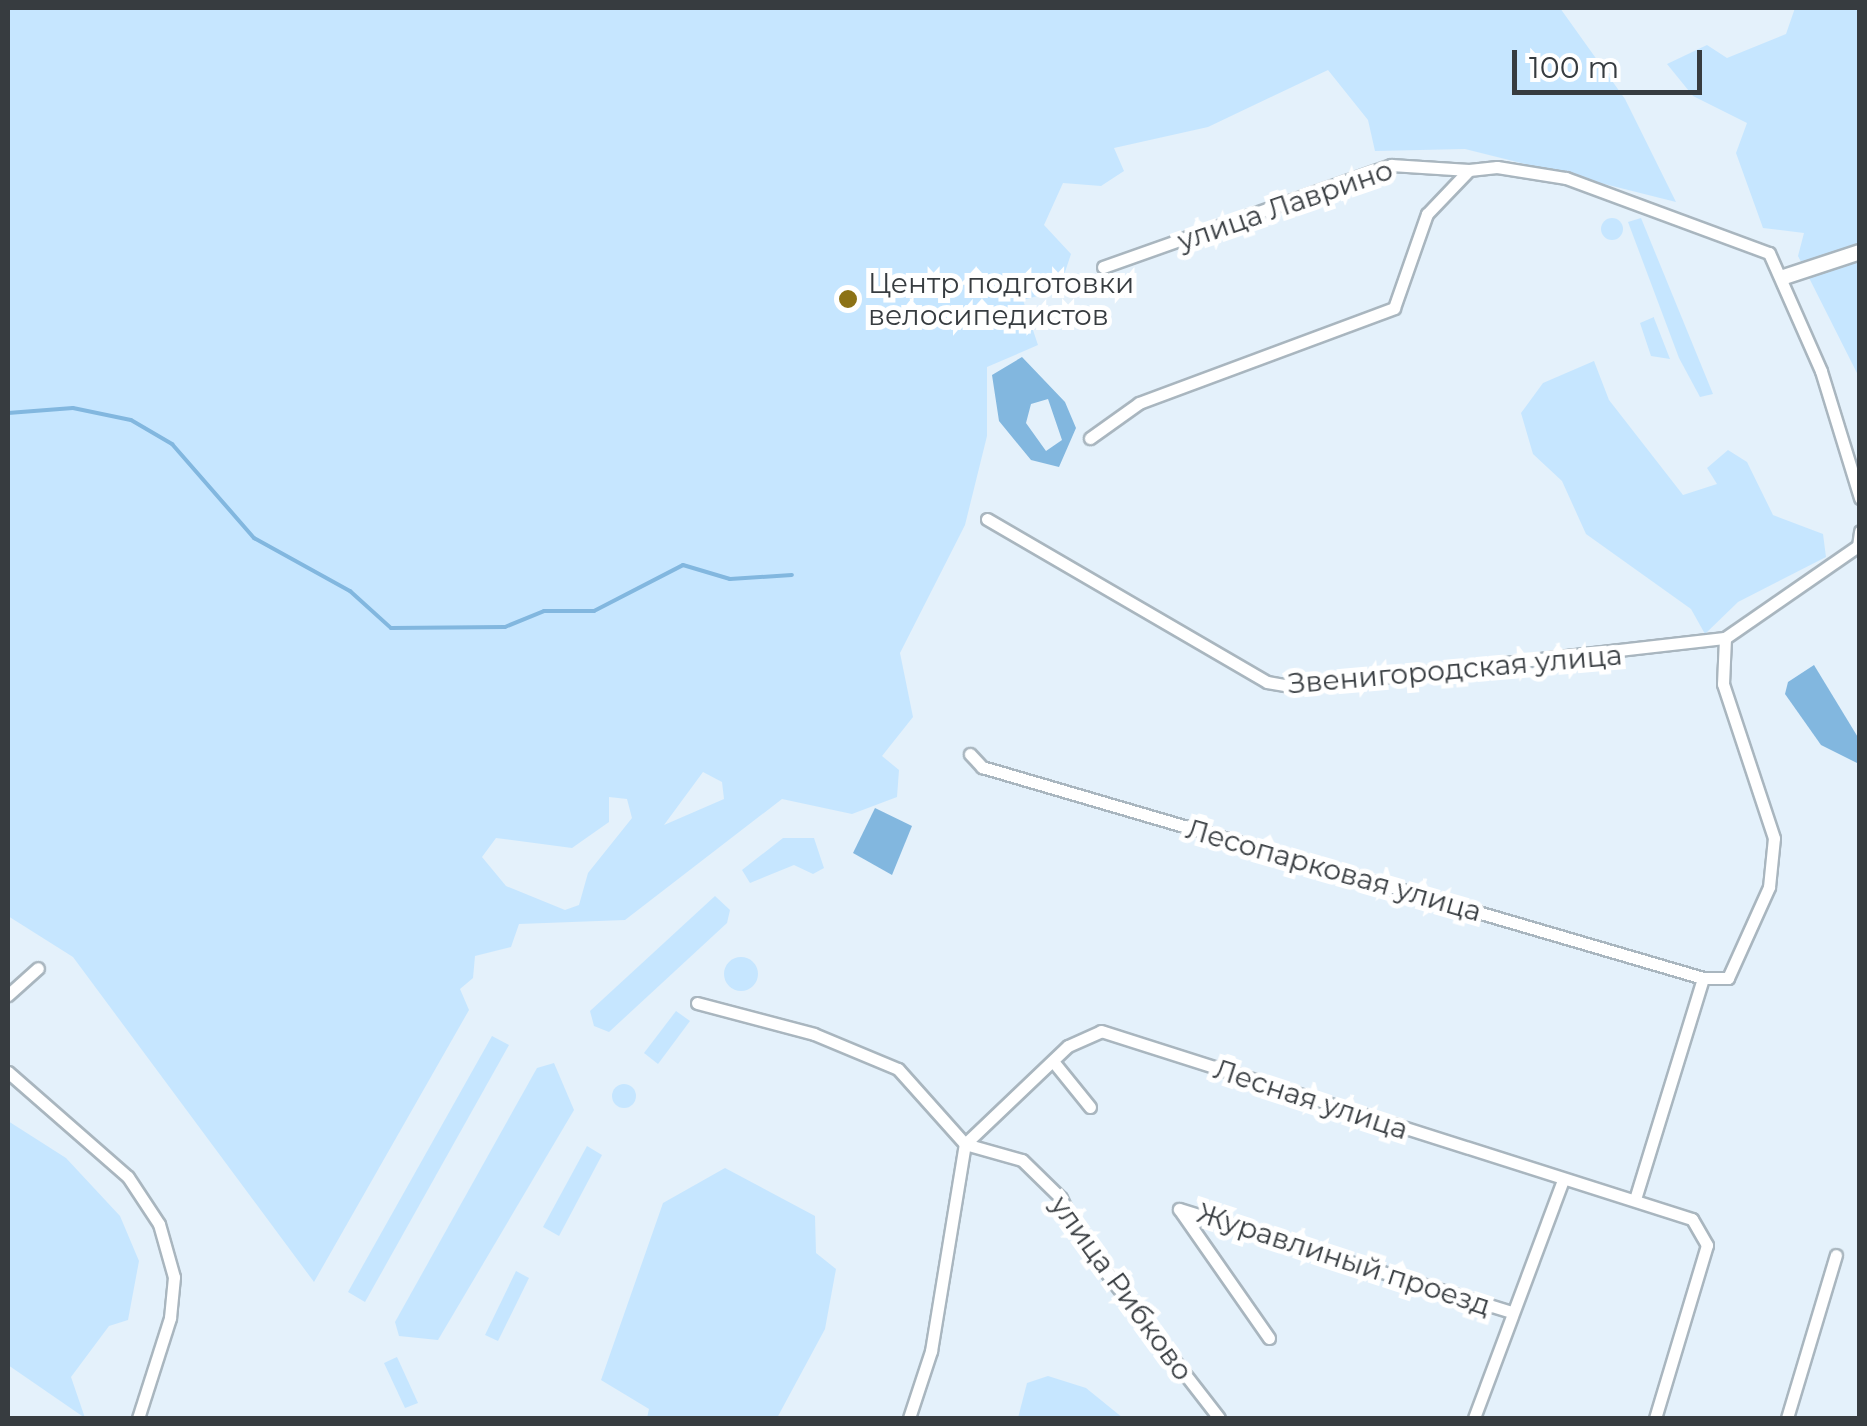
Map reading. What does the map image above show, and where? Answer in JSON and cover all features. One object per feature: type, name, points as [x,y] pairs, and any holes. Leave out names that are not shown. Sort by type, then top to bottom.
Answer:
[{"type":"street","name":"улица Лаврино","points":[[1103,267],[1391,165],[1566,178],[1769,254],[1784,277]]},
{"type":"street","points":[[1090,438],[1140,403],[1394,308],[1427,214],[1470,170]]},
{"type":"street","points":[[1860,252],[1784,277],[1860,498]]},
{"type":"street","name":"Звенигородская улица","points":[[987,519],[1267,682],[1294,688],[1726,638]]},
{"type":"street","points":[[1636,1196],[1703,978],[1728,978],[1769,887],[1774,838],[1723,684],[1726,638],[1859,547],[1860,530]]},
{"type":"street","name":"Лесопарковая улица","points":[[970,754],[982,767],[1703,978]]},
{"type":"street","points":[[8,996],[38,968]]},
{"type":"street","points":[[697,1003],[898,1070],[965,1144],[931,1351],[909,1418]]},
{"type":"street","name":"Лесная улица","points":[[965,1144],[1056,1065],[1082,1035],[1100,1031],[1563,1180],[1636,1196],[1692,1220],[1707,1244],[1655,1418]]},
{"type":"street","points":[[1056,1065],[1090,1107]]},
{"type":"street","points":[[8,1072],[128,1177],[159,1224],[174,1277],[170,1318],[138,1418]]},
{"type":"street","name":"улица Рибково","points":[[965,1144],[1022,1160],[1061,1198],[1080,1240],[1219,1418]]},
{"type":"street","points":[[1474,1418],[1508,1311],[1563,1180]]},
{"type":"street","name":"Журавлиный проезд","points":[[1269,1338],[1179,1209],[1508,1311]]},
{"type":"street","points":[[1786,1418],[1836,1255]]},
{"type":"shaded area","points":[[8,8],[1560,8],[1625,99],[1676,202],[1465,149],[1375,151],[1368,120],[1328,70],[1208,127],[1114,148],[1124,171],[1101,186],[1063,183],[1044,225],[1071,254],[1059,290],[1023,300],[1038,345],[987,367],[987,436],[965,525],[900,653],[913,717],[882,756],[899,770],[897,797],[852,814],[782,799],[625,920],[519,924],[511,947],[475,956],[473,978],[460,989],[469,1010],[314,1282],[73,957],[8,916]],"holes":[[[703,772],[722,782],[724,799],[664,825]],[[609,797],[627,799],[632,818],[588,873],[579,905],[565,910],[506,886],[482,857],[496,838],[572,848],[609,822]]]},
{"type":"shaded area","points":[[1795,8],[1859,8],[1859,377],[1798,256],[1804,233],[1763,228],[1736,153],[1747,123],[1693,96],[1667,64],[1707,45],[1727,58],[1786,34]]},
{"type":"shaded area","points":[[1612,218],[1620,221],[1620,237],[1612,240],[1604,237],[1601,229],[1604,221]]},
{"type":"shaded area","points":[[1641,218],[1713,394],[1700,397],[1679,358],[1628,222]]},
{"type":"shaded area","points":[[1654,317],[1670,359],[1651,356],[1640,323]]},
{"type":"shaded area","points":[[1022,357],[1065,402],[1076,428],[1059,467],[1031,460],[999,421],[992,375]],"holes":[[[1048,399],[1062,440],[1046,451],[1026,423],[1031,404]]]},
{"type":"shaded area","points":[[1594,361],[1609,400],[1683,495],[1717,484],[1707,468],[1728,450],[1747,462],[1773,515],[1823,534],[1826,557],[1738,602],[1705,634],[1691,609],[1586,534],[1562,481],[1533,454],[1521,413],[1543,383]]},
{"type":"shaded area","points":[[1814,665],[1859,739],[1859,764],[1821,745],[1785,694],[1788,682]]},
{"type":"shaded area","points":[[875,808],[912,826],[892,875],[853,853]]},
{"type":"shaded area","points":[[783,838],[814,838],[824,868],[813,874],[794,865],[750,883],[742,870]]},
{"type":"shaded area","points":[[715,896],[730,910],[727,923],[609,1032],[594,1026],[590,1011]]},
{"type":"shaded area","points":[[741,957],[753,962],[758,974],[753,986],[741,991],[729,986],[724,974],[729,962]]},
{"type":"shaded area","points":[[676,1011],[690,1021],[658,1064],[644,1053]]},
{"type":"shaded area","points":[[492,1036],[509,1045],[365,1302],[348,1292]]},
{"type":"shaded area","points":[[554,1063],[574,1110],[438,1340],[399,1336],[395,1322],[537,1068]]},
{"type":"shaded area","points":[[624,1084],[633,1087],[633,1105],[624,1108],[615,1105],[612,1096],[615,1087]]},
{"type":"shaded area","points":[[8,1121],[66,1158],[120,1216],[139,1261],[128,1320],[109,1326],[71,1377],[85,1418],[8,1365]]},
{"type":"shaded area","points":[[587,1146],[602,1155],[559,1236],[543,1227]]},
{"type":"shaded area","points":[[725,1168],[815,1216],[816,1253],[836,1269],[825,1329],[777,1418],[647,1418],[649,1409],[601,1380],[663,1203]]},
{"type":"shaded area","points":[[516,1271],[529,1278],[498,1341],[485,1335]]},
{"type":"shaded area","points":[[397,1357],[418,1403],[405,1408],[384,1363]]},
{"type":"shaded area","points":[[1048,1376],[1086,1388],[1123,1418],[1018,1418],[1027,1383]]},
{"type":"waterway","points":[[8,413],[73,408],[131,420],[172,444],[254,538],[350,591],[391,628],[505,627],[544,611],[594,611],[683,565],[730,579],[792,575]]},
{"type":"place","name":"Центр подготовки велосипедистов","points":[[848,299]]}]
